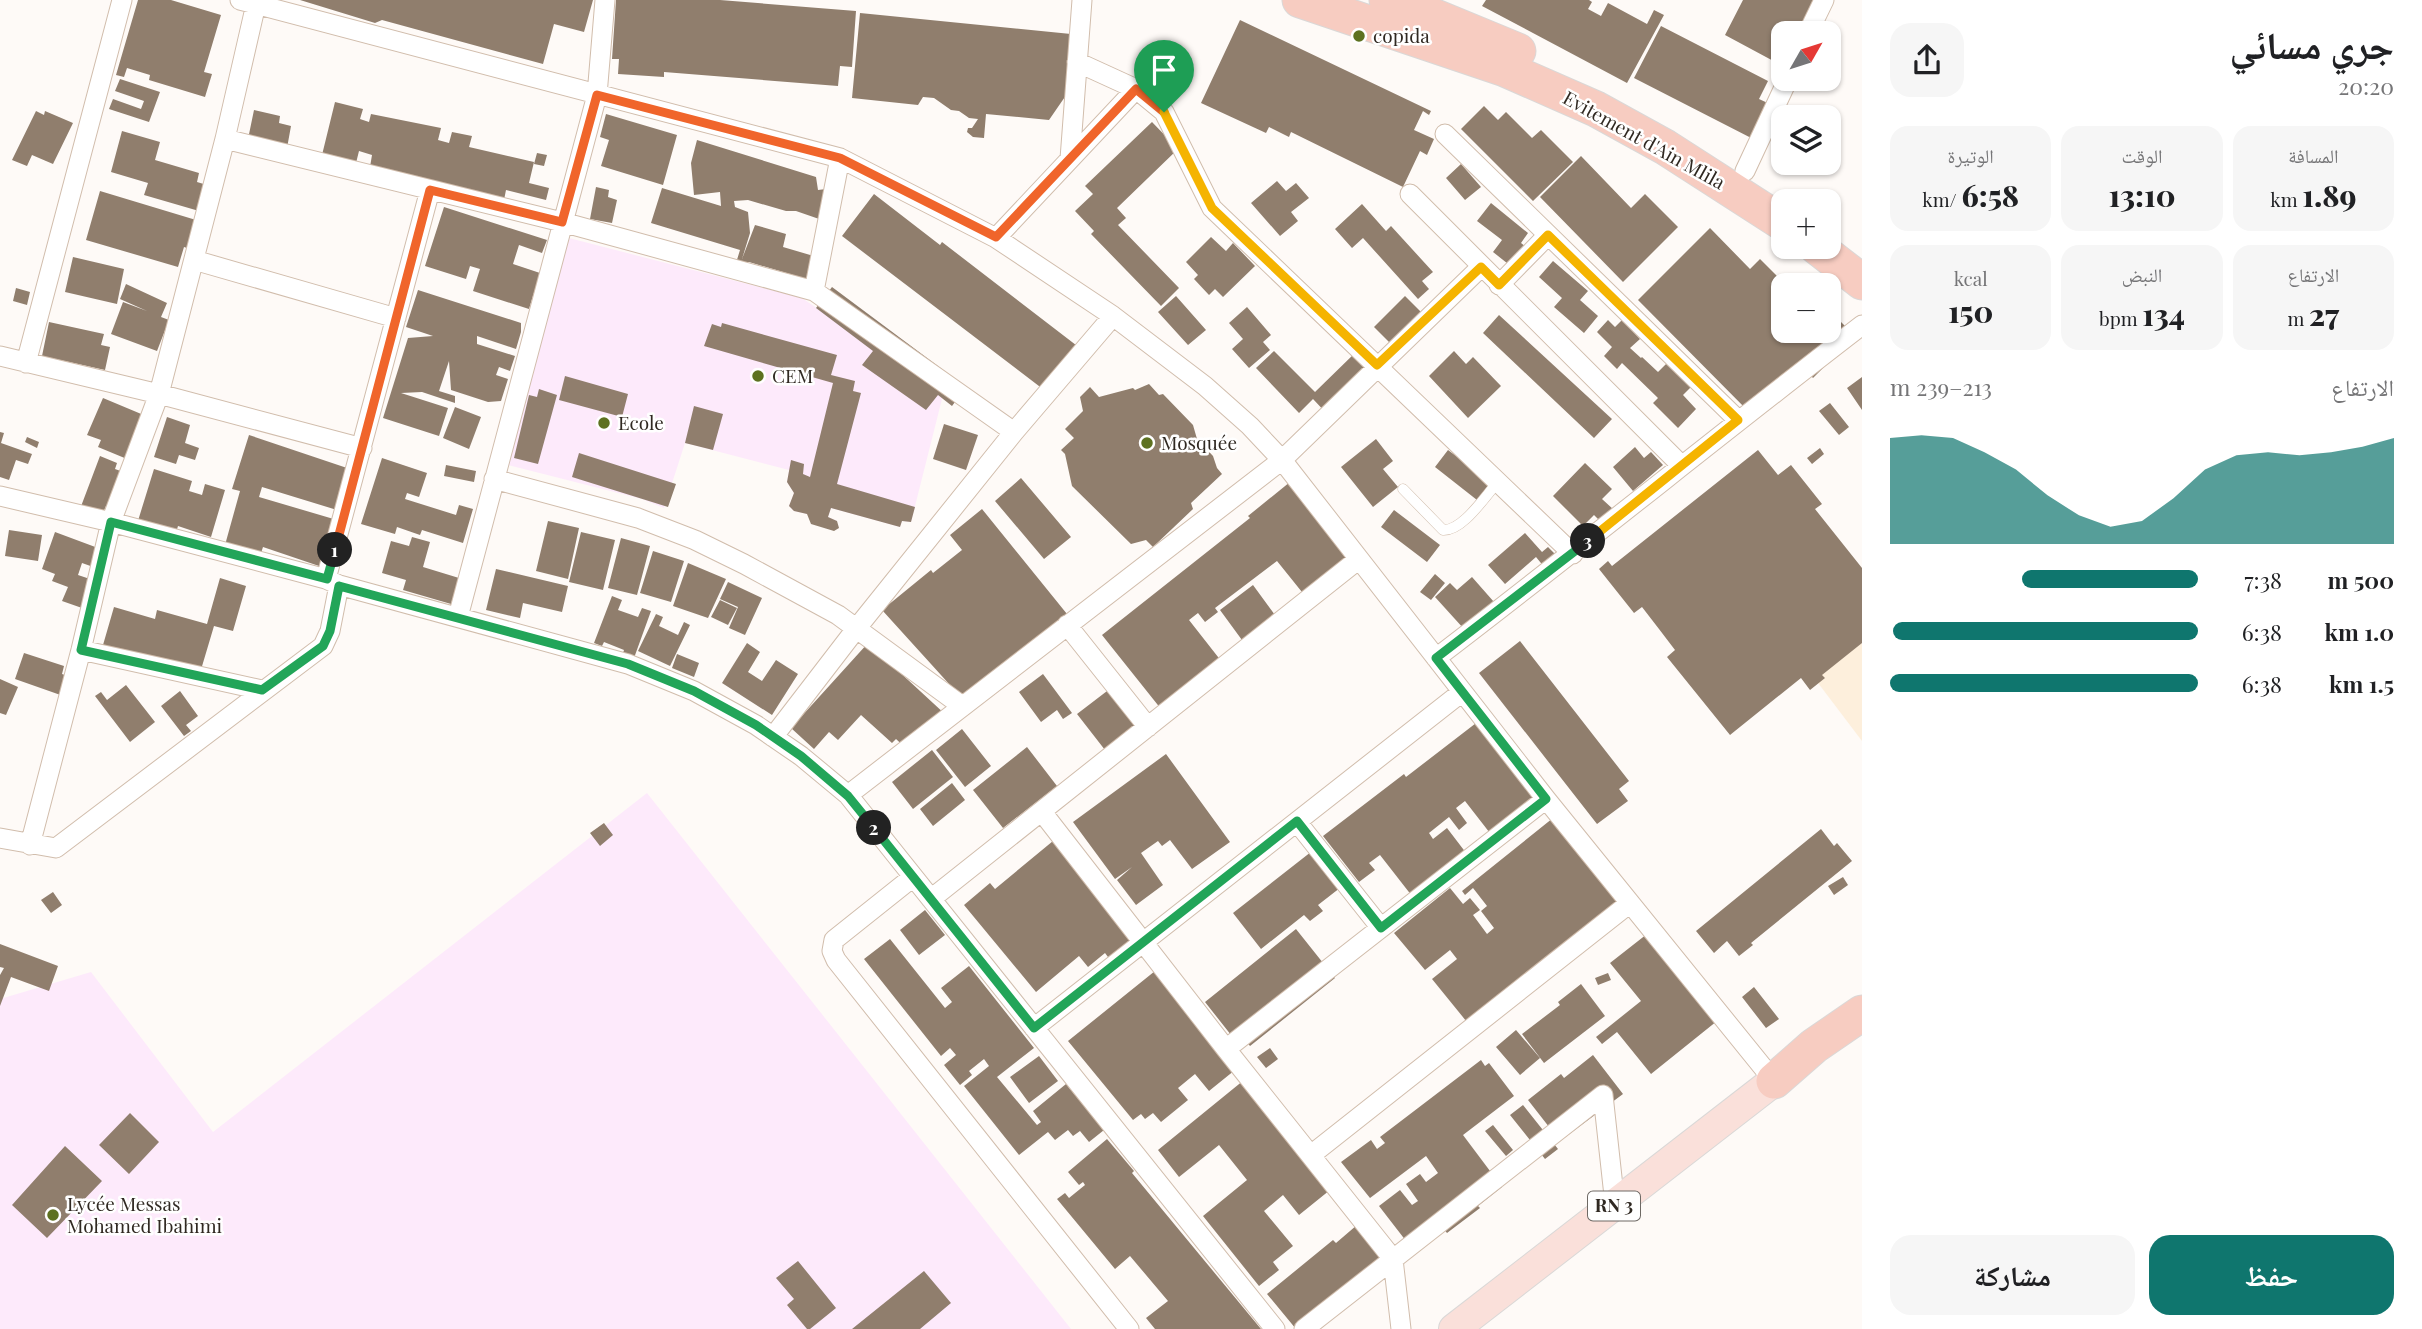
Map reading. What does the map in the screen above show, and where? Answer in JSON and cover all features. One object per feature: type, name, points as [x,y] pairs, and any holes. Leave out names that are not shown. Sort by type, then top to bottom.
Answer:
[{"type":"highway","name":"Evitement d'Ain Mlila","points":[[1300,0],[1426,18],[1505,69],[1596,109],[1665,147],[1771,215]]},
{"type":"highway","name":"Evitement d'Ain Mlila","points":[[1387,0],[1426,18],[1556,67],[1618,96],[1690,136],[1771,189]]},
{"type":"highway","points":[[1841,237],[1862,253]]},
{"type":"highway","points":[[1832,259],[1862,282]]},
{"type":"highway","name":"RN 3","points":[[1774,1082],[1814,1046],[1862,1013]]},
{"type":"highway","name":"RN 3","points":[[1774,1082],[1862,1042]]},
{"type":"main road","name":"RN 3","points":[[1454,1329],[1774,1082]]},
{"type":"street","points":[[26,363],[122,0]]},
{"type":"street","points":[[458,617],[597,95],[605,0]]},
{"type":"street","points":[[1070,159],[1082,0]]},
{"type":"street","points":[[1814,21],[1824,0]]},
{"type":"street","points":[[30,845],[111,522],[159,394],[194,260],[225,139],[248,2],[840,158],[996,237],[1113,316],[1205,386],[1250,426],[1282,460],[1546,799],[1774,1082]]},
{"type":"street","points":[[1077,62],[1136,89],[1164,112],[1212,208],[1573,554]]},
{"type":"street","points":[[996,237],[1136,89]]},
{"type":"street","points":[[1745,172],[1782,91]]},
{"type":"street","points":[[1445,134],[1738,420]]},
{"type":"street","points":[[225,139],[562,222],[814,291],[1014,432]]},
{"type":"street","points":[[814,291],[840,158]]},
{"type":"street","points":[[0,838],[56,848],[323,646],[330,631],[333,582],[362,448],[430,190]]},
{"type":"street","points":[[1410,194],[1681,465]]},
{"type":"street","points":[[1499,285],[1548,235]]},
{"type":"street","points":[[194,260],[396,318]]},
{"type":"street","points":[[848,796],[1282,460],[1481,267]]},
{"type":"street","points":[[773,737],[1014,432],[1113,316]]},
{"type":"street","points":[[1436,658],[1573,554],[1681,465],[1862,324]]},
{"type":"street","points":[[0,356],[159,394],[362,448]]},
{"type":"street","points":[[494,479],[638,518],[695,540],[838,615],[962,706]]},
{"type":"street","points":[[0,496],[111,522],[628,664],[694,691],[756,725],[801,756],[848,796],[1275,1329]]},
{"type":"street","points":[[931,899],[1359,558]]},
{"type":"street","points":[[1067,625],[1148,727]]},
{"type":"street","points":[[81,650],[262,690]]},
{"type":"street","points":[[1034,1028],[1462,692]]},
{"type":"street","points":[[1226,1049],[1546,799]]},
{"type":"street","points":[[1042,812],[1393,1259],[1401,1329]]},
{"type":"street","points":[[1297,821],[1381,928]]},
{"type":"street","points":[[914,877],[834,940],[832,951],[836,960],[1129,1329]]},
{"type":"street","points":[[1311,1155],[1630,903]]},
{"type":"street","points":[[1304,1329],[1604,1096],[1615,1205]]},
{"type":"lane","points":[[1403,489],[1443,530],[1451,531],[1461,524],[1498,482]]},
{"type":"shaded area","name":"CEM","points":[[565,237],[802,298],[943,395],[911,522],[902,521],[900,527],[831,508],[828,517],[837,521],[794,511],[789,506],[794,493],[787,482],[789,470],[685,443],[664,508],[642,499],[508,465]]},
{"type":"shaded area","points":[[1862,640],[1862,741],[1812,675]]},
{"type":"shaded area","points":[[647,793],[1071,1329],[0,1329],[0,999],[91,972],[213,1132]]},
{"type":"building","points":[[138,0],[171,0],[221,15],[204,72],[212,74],[205,97],[149,80],[150,75],[127,68],[124,77],[116,75]]},
{"type":"building","points":[[300,0],[593,0],[584,32],[554,24],[543,64],[382,20],[375,23]]},
{"type":"building","points":[[616,0],[720,0],[856,11],[852,67],[840,66],[838,86],[664,72],[664,77],[618,74],[619,59],[612,59]]},
{"type":"building","points":[[1486,0],[1589,0],[1592,2],[1588,9],[1601,16],[1608,3],[1647,24],[1654,10],[1664,15],[1627,83],[1482,6]]},
{"type":"building","points":[[1743,0],[1826,0],[1815,21],[1771,21],[1771,60],[1725,35]]},
{"type":"building","points":[[860,13],[1071,34],[1080,75],[1049,120],[986,114],[984,138],[973,137],[967,132],[968,128],[972,128],[978,119],[951,110],[934,98],[923,97],[918,105],[852,98]]},
{"type":"building","points":[[1240,20],[1431,111],[1429,115],[1423,111],[1414,130],[1434,139],[1427,155],[1420,151],[1403,187],[1291,132],[1289,137],[1269,127],[1266,133],[1201,103]]},
{"type":"building","points":[[1661,26],[1768,81],[1759,99],[1772,105],[1759,142],[1634,78]]},
{"type":"building","points":[[120,79],[160,92],[149,122],[109,109],[113,99],[141,109],[144,101],[115,91]]},
{"type":"building","points":[[335,102],[363,109],[360,119],[369,122],[371,114],[441,128],[438,140],[449,143],[452,132],[472,136],[469,147],[534,162],[529,183],[549,188],[546,200],[506,190],[504,200],[370,167],[372,155],[359,151],[356,163],[322,155]]},
{"type":"building","points":[[1484,106],[1498,120],[1506,112],[1532,138],[1541,130],[1573,162],[1533,201],[1461,129]]},
{"type":"building","points":[[254,110],[280,116],[279,123],[291,126],[287,148],[248,139]]},
{"type":"building","points":[[36,111],[44,115],[45,111],[73,123],[53,164],[32,155],[27,166],[12,160]]},
{"type":"building","points":[[606,114],[677,135],[663,185],[601,166],[609,140],[600,137]]},
{"type":"building","points":[[1152,122],[1178,149],[1117,208],[1126,218],[1118,225],[1179,288],[1161,306],[1091,234],[1094,231],[1075,211],[1093,194],[1085,186]]},
{"type":"building","points":[[122,131],[160,142],[155,160],[199,173],[197,182],[207,185],[199,211],[144,195],[148,183],[111,172]]},
{"type":"building","points":[[697,140],[816,177],[818,190],[826,189],[822,220],[748,200],[734,201],[735,207],[748,212],[750,233],[742,259],[755,225],[786,234],[783,247],[817,257],[810,280],[749,262],[736,263],[740,250],[651,223],[662,188],[721,206],[720,192],[694,195],[691,163]]},
{"type":"building","points":[[537,153],[547,155],[544,166],[534,164]]},
{"type":"building","points":[[1581,156],[1631,208],[1645,194],[1678,227],[1623,282],[1540,197]]},
{"type":"building","points":[[1461,164],[1481,187],[1465,200],[1446,178]]},
{"type":"building","points":[[1277,181],[1286,191],[1296,183],[1309,198],[1291,212],[1298,221],[1280,236],[1251,203]]},
{"type":"building","points":[[596,187],[609,190],[608,197],[617,200],[612,223],[590,219]]},
{"type":"building","points":[[100,191],[196,220],[178,267],[86,240]]},
{"type":"building","points":[[874,194],[940,245],[942,242],[1085,352],[1052,396],[842,236]]},
{"type":"building","points":[[1491,203],[1528,233],[1521,243],[1532,252],[1517,271],[1493,252],[1502,240],[1477,221]]},
{"type":"building","points":[[1362,204],[1386,231],[1391,226],[1433,272],[1422,281],[1429,289],[1418,299],[1363,238],[1352,248],[1335,229]]},
{"type":"building","points":[[444,207],[547,240],[542,253],[519,245],[513,264],[540,273],[529,309],[473,291],[480,269],[470,266],[466,279],[425,266]]},
{"type":"building","points":[[1710,228],[1750,269],[1760,259],[1774,273],[1771,273],[1771,343],[1841,343],[1841,322],[1855,336],[1813,378],[1803,367],[1753,416],[1638,300]]},
{"type":"building","points":[[1211,237],[1226,251],[1233,243],[1255,266],[1223,297],[1215,289],[1209,295],[1194,279],[1198,275],[1186,262]]},
{"type":"building","points":[[73,257],[124,269],[117,304],[65,292]]},
{"type":"building","points":[[1553,261],[1588,291],[1580,300],[1598,316],[1584,333],[1554,307],[1562,298],[1539,277]]},
{"type":"building","points":[[126,284],[167,303],[161,317],[169,320],[157,351],[111,334],[123,302],[147,311],[120,299]]},
{"type":"building","points":[[832,287],[966,387],[952,406],[938,395],[926,410],[862,365],[873,351],[816,308]]},
{"type":"building","points":[[16,288],[30,292],[27,305],[13,301]]},
{"type":"building","points":[[418,290],[521,323],[516,349],[477,336],[477,344],[515,356],[510,371],[499,367],[496,375],[508,379],[501,401],[488,402],[451,390],[449,361],[439,391],[455,396],[455,403],[422,392],[401,393],[448,408],[439,436],[383,418],[408,338],[433,336],[406,327]]},
{"type":"building","points":[[1176,296],[1206,330],[1188,345],[1158,312]]},
{"type":"building","points":[[1405,296],[1425,316],[1394,347],[1374,327]]},
{"type":"building","points":[[1247,307],[1271,335],[1263,342],[1270,350],[1249,368],[1232,349],[1243,339],[1229,323]]},
{"type":"building","points":[[1499,315],[1612,419],[1594,438],[1483,333]]},
{"type":"building","points":[[1608,320],[1615,327],[1622,320],[1640,339],[1630,348],[1658,372],[1667,363],[1691,387],[1683,395],[1696,409],[1678,428],[1653,403],[1658,398],[1622,363],[1617,369],[1604,356],[1612,347],[1597,332]]},
{"type":"building","points":[[49,322],[104,334],[101,345],[110,347],[105,370],[42,356]]},
{"type":"building","points":[[722,323],[837,355],[831,375],[855,381],[853,391],[861,393],[837,484],[915,507],[911,522],[902,521],[900,527],[831,508],[828,517],[837,521],[839,528],[834,531],[811,524],[807,514],[794,511],[789,506],[794,493],[787,482],[791,460],[804,464],[803,474],[810,477],[833,383],[704,346],[712,324],[721,327]]},
{"type":"building","points":[[1274,351],[1315,392],[1357,351],[1375,370],[1329,416],[1313,399],[1299,413],[1256,368]]},
{"type":"building","points":[[1454,351],[1466,364],[1473,357],[1501,386],[1468,418],[1429,376]]},
{"type":"building","points":[[565,376],[628,394],[622,417],[559,400]]},
{"type":"building","points":[[1862,377],[1862,410],[1847,388]]},
{"type":"building","name":"Mosquée","points":[[1149,384],[1159,395],[1163,394],[1193,425],[1197,439],[1213,456],[1222,474],[1191,503],[1193,509],[1153,547],[1146,540],[1131,544],[1072,486],[1065,454],[1061,450],[1074,438],[1065,429],[1083,411],[1080,397],[1090,387],[1099,397],[1133,388],[1135,390]]},
{"type":"building","points":[[539,389],[557,395],[538,464],[514,458],[529,395],[537,397]]},
{"type":"building","points":[[103,398],[146,416],[127,459],[98,447],[101,440],[87,435]]},
{"type":"building","points":[[1830,403],[1849,427],[1839,435],[1819,411]]},
{"type":"building","points":[[694,406],[723,414],[713,450],[685,443]]},
{"type":"building","points":[[455,407],[481,417],[469,449],[443,438]]},
{"type":"building","points":[[167,417],[190,425],[185,443],[199,448],[195,460],[179,455],[176,464],[154,457]]},
{"type":"building","points":[[944,424],[978,435],[966,470],[933,459]]},
{"type":"building","points":[[0,432],[4,433],[1,443],[32,454],[28,464],[16,460],[9,480],[0,477]]},
{"type":"building","points":[[249,435],[350,469],[337,510],[262,487],[259,497],[337,520],[322,567],[263,547],[260,556],[225,545],[240,491],[232,489]]},
{"type":"building","points":[[27,437],[39,442],[37,448],[25,442]]},
{"type":"building","points":[[1376,439],[1393,461],[1383,469],[1398,487],[1373,507],[1341,467]]},
{"type":"building","points":[[1635,447],[1644,458],[1651,452],[1663,465],[1633,491],[1613,467]]},
{"type":"building","points":[[1820,448],[1824,454],[1812,464],[1807,458]]},
{"type":"building","points":[[1448,450],[1491,482],[1477,500],[1435,467]]},
{"type":"building","points":[[1758,450],[1778,475],[1791,465],[1822,504],[1815,509],[1862,568],[1862,643],[1822,675],[1825,678],[1810,690],[1801,678],[1730,735],[1667,657],[1675,650],[1642,607],[1634,613],[1599,569],[1608,561],[1612,566]]},
{"type":"building","points":[[579,453],[676,484],[668,507],[572,477]]},
{"type":"building","points":[[100,456],[117,463],[115,469],[126,473],[113,509],[106,506],[101,517],[80,509]]},
{"type":"building","points":[[382,458],[427,473],[419,497],[407,493],[405,499],[456,515],[459,505],[473,509],[463,543],[422,530],[420,535],[397,527],[395,534],[361,524]]},
{"type":"building","points":[[1585,463],[1612,489],[1602,499],[1614,510],[1602,523],[1594,515],[1583,526],[1553,496]]},
{"type":"building","points":[[446,465],[476,471],[474,482],[444,476]]},
{"type":"building","points":[[154,469],[192,481],[189,491],[202,495],[205,484],[225,490],[211,537],[178,526],[175,536],[137,524]]},
{"type":"building","points":[[1021,478],[1071,537],[1044,559],[995,501]]},
{"type":"building","points":[[1290,482],[1360,570],[1314,607],[1277,561],[1215,608],[1218,612],[1205,622],[1198,613],[1189,620],[1229,671],[1169,719],[1102,635],[1250,518],[1248,516]]},
{"type":"building","points":[[982,509],[1067,614],[995,676],[960,696],[882,610],[931,570],[933,573],[962,550],[950,535]]},
{"type":"building","points":[[1394,510],[1440,545],[1427,562],[1381,527]]},
{"type":"building","points":[[548,521],[579,528],[568,579],[536,571]]},
{"type":"building","points":[[9,530],[42,535],[38,561],[5,556]]},
{"type":"building","points":[[55,532],[106,551],[99,569],[82,563],[78,575],[99,582],[82,608],[62,601],[68,587],[52,581],[55,574],[42,569]]},
{"type":"building","points":[[581,532],[615,540],[603,590],[569,582]]},
{"type":"building","points":[[1525,533],[1542,552],[1548,547],[1558,557],[1545,568],[1536,557],[1505,584],[1488,565]]},
{"type":"building","points":[[412,537],[430,542],[423,567],[459,578],[451,604],[403,590],[406,580],[382,573],[391,541],[409,546]]},
{"type":"building","points":[[621,538],[650,546],[637,595],[608,588]]},
{"type":"building","points":[[653,551],[684,561],[671,602],[640,593]]},
{"type":"building","points":[[688,563],[726,579],[708,618],[673,606]]},
{"type":"building","points":[[496,569],[568,586],[562,612],[523,603],[520,618],[486,610]]},
{"type":"building","points":[[1435,574],[1445,583],[1431,600],[1420,592]]},
{"type":"building","points":[[1472,577],[1494,602],[1464,629],[1435,597],[1450,583],[1457,590]]},
{"type":"building","points":[[220,578],[246,586],[233,631],[214,626],[200,673],[103,645],[114,607],[155,619],[157,610],[207,624]]},
{"type":"building","points":[[728,582],[762,598],[745,635],[729,628],[738,607],[720,599]]},
{"type":"building","points":[[1253,585],[1283,626],[1250,651],[1220,610]]},
{"type":"building","points":[[612,596],[622,600],[618,610],[638,617],[642,608],[651,611],[634,658],[623,653],[624,650],[604,642],[602,646],[594,643]]},
{"type":"building","points":[[720,600],[737,608],[728,625],[711,617]]},
{"type":"building","points":[[656,614],[663,617],[659,626],[678,635],[684,622],[690,625],[670,666],[638,651]]},
{"type":"building","points":[[1520,641],[1629,781],[1619,789],[1628,801],[1597,824],[1479,673]]},
{"type":"building","points":[[747,643],[760,652],[748,672],[762,681],[776,660],[798,674],[772,715],[722,683]]},
{"type":"building","points":[[868,643],[946,715],[911,753],[896,739],[892,743],[861,715],[838,740],[829,732],[814,749],[791,728]]},
{"type":"building","points":[[24,653],[64,666],[62,674],[76,679],[69,698],[15,679]]},
{"type":"building","points":[[677,654],[699,663],[694,677],[672,668]]},
{"type":"building","points":[[1043,674],[1072,713],[1063,719],[1057,710],[1041,722],[1019,692]]},
{"type":"building","points":[[0,679],[18,687],[6,715],[0,713]]},
{"type":"building","points":[[126,685],[155,722],[130,742],[95,696],[101,692],[107,700]]},
{"type":"building","points":[[1111,688],[1146,732],[1112,759],[1077,714]]},
{"type":"building","points":[[180,691],[198,716],[186,725],[191,731],[184,736],[161,706]]},
{"type":"building","points":[[1480,720],[1548,808],[1500,846],[1465,801],[1456,808],[1467,823],[1459,830],[1449,817],[1429,833],[1433,839],[1447,828],[1473,862],[1419,905],[1380,855],[1369,863],[1375,870],[1359,882],[1323,836]]},
{"type":"building","points":[[962,729],[991,766],[965,787],[936,750]]},
{"type":"building","points":[[1027,747],[1057,786],[1003,828],[973,790]]},
{"type":"building","points":[[932,750],[953,777],[913,809],[892,782]]},
{"type":"building","points":[[1166,754],[1230,842],[1192,869],[1170,840],[1162,846],[1158,841],[1141,853],[1163,885],[1136,905],[1117,880],[1132,867],[1115,879],[1073,822]]},
{"type":"building","points":[[952,783],[965,800],[933,826],[920,809]]},
{"type":"building","points":[[1553,818],[1623,905],[1471,1027],[1432,979],[1457,959],[1450,950],[1425,970],[1394,933],[1450,888],[1463,904],[1470,898],[1480,910],[1473,915],[1487,934],[1494,928],[1481,911],[1487,906],[1473,888],[1465,895],[1462,891]]},
{"type":"building","points":[[604,823],[613,835],[600,846],[590,833]]},
{"type":"building","points":[[1821,829],[1834,846],[1837,843],[1852,861],[1751,943],[1753,945],[1739,956],[1727,941],[1714,953],[1696,931]]},
{"type":"building","points":[[1053,841],[1144,947],[1117,969],[1105,953],[1088,967],[1079,956],[1036,992],[964,905],[990,883],[995,889]]},
{"type":"building","points":[[1316,848],[1345,884],[1318,905],[1323,911],[1310,921],[1304,915],[1261,949],[1233,913]]},
{"type":"building","points":[[1843,877],[1848,885],[1834,895],[1828,886]]},
{"type":"building","points":[[53,892],[62,905],[51,913],[41,900]]},
{"type":"building","points":[[925,910],[945,935],[919,955],[900,930]]},
{"type":"building","points":[[1296,929],[1335,978],[1250,1046],[1241,1035],[1235,1040],[1205,1002]]},
{"type":"building","points":[[1647,934],[1717,1021],[1651,1074],[1617,1032],[1602,1044],[1596,1037],[1641,1001],[1610,963]]},
{"type":"building","points":[[890,939],[945,1008],[952,1002],[941,988],[969,966],[1034,1048],[997,1077],[1037,1125],[1041,1122],[1033,1111],[1066,1084],[1104,1130],[1089,1142],[1080,1131],[1073,1136],[1068,1130],[1055,1140],[1048,1132],[1019,1155],[964,1086],[989,1066],[984,1059],[969,1071],[972,1075],[960,1085],[944,1065],[956,1055],[950,1048],[941,1056],[864,959]]},
{"type":"building","points":[[0,944],[58,966],[49,991],[11,977],[0,1006],[0,975],[4,968],[0,967]]},
{"type":"building","points":[[1155,971],[1235,1070],[1209,1091],[1195,1074],[1178,1088],[1188,1100],[1161,1122],[1153,1113],[1145,1119],[1141,1114],[1133,1120],[1068,1041]]},
{"type":"building","points":[[1608,973],[1611,980],[1598,985],[1595,978]]},
{"type":"building","points":[[1581,984],[1605,1016],[1544,1063],[1522,1034],[1560,1005],[1558,1002]]},
{"type":"building","points":[[1754,987],[1779,1019],[1766,1028],[1742,997]]},
{"type":"building","points":[[1516,1030],[1540,1058],[1520,1075],[1496,1047]]},
{"type":"building","points":[[1270,1048],[1278,1059],[1266,1068],[1257,1057]]},
{"type":"building","points":[[1593,1055],[1623,1094],[1560,1141],[1528,1100],[1561,1074],[1564,1078]]},
{"type":"building","points":[[1039,1056],[1058,1081],[1029,1103],[1010,1077]]},
{"type":"building","points":[[1481,1060],[1485,1066],[1489,1063],[1514,1096],[1463,1135],[1502,1187],[1447,1233],[1442,1227],[1413,1250],[1379,1206],[1400,1190],[1412,1205],[1418,1201],[1406,1184],[1420,1174],[1426,1182],[1438,1173],[1426,1156],[1370,1198],[1341,1162],[1371,1140],[1377,1149],[1385,1143],[1380,1137]]},
{"type":"building","points":[[1244,1080],[1330,1190],[1299,1215],[1283,1195],[1264,1211],[1293,1246],[1273,1262],[1279,1270],[1259,1286],[1203,1216],[1247,1180],[1219,1145],[1179,1177],[1158,1150]]},
{"type":"building","points":[[1523,1105],[1558,1149],[1545,1159],[1510,1115]]},
{"type":"building","points":[[130,1113],[159,1142],[129,1174],[99,1145]]},
{"type":"building","points":[[1493,1125],[1513,1150],[1506,1156],[1485,1131]]},
{"type":"building","points":[[1107,1139],[1261,1329],[1155,1329],[1146,1318],[1168,1301],[1130,1256],[1115,1269],[1057,1199],[1065,1193],[1069,1198],[1085,1185],[1083,1182],[1079,1185],[1068,1172]]},
{"type":"building","points":[[65,1146],[102,1181],[47,1238],[12,1205]]},
{"type":"building","points":[[1357,1225],[1393,1269],[1320,1329],[1296,1329],[1267,1294],[1333,1240],[1336,1243]]},
{"type":"building","points":[[798,1261],[836,1308],[810,1329],[807,1329],[787,1305],[794,1299],[776,1278]]},
{"type":"building","points":[[924,1271],[951,1303],[920,1329],[852,1329]]},
{"type":"place","name":"copida","points":[[1359,36]]},
{"type":"place","name":"CEM","points":[[758,376]]},
{"type":"place","name":"Ecole","points":[[604,423]]},
{"type":"place","name":"Mosquée","points":[[1147,443]]},
{"type":"place","name":"Lycée Messas Mohamed Ibahimi","points":[[53,1215]]},
{"type":"route","points":[[1136,89],[1164,112],[1212,208],[1377,365],[1481,267],[1499,285],[1548,235],[1738,420],[1573,554],[1436,658],[1546,799],[1381,928],[1297,821],[1034,1028],[848,796],[801,756],[756,725],[694,691],[628,664],[339,586],[330,631],[323,646],[262,690],[81,650],[111,522],[327,579],[430,190],[562,222],[597,95],[840,158],[996,237],[1136,89]]}]
